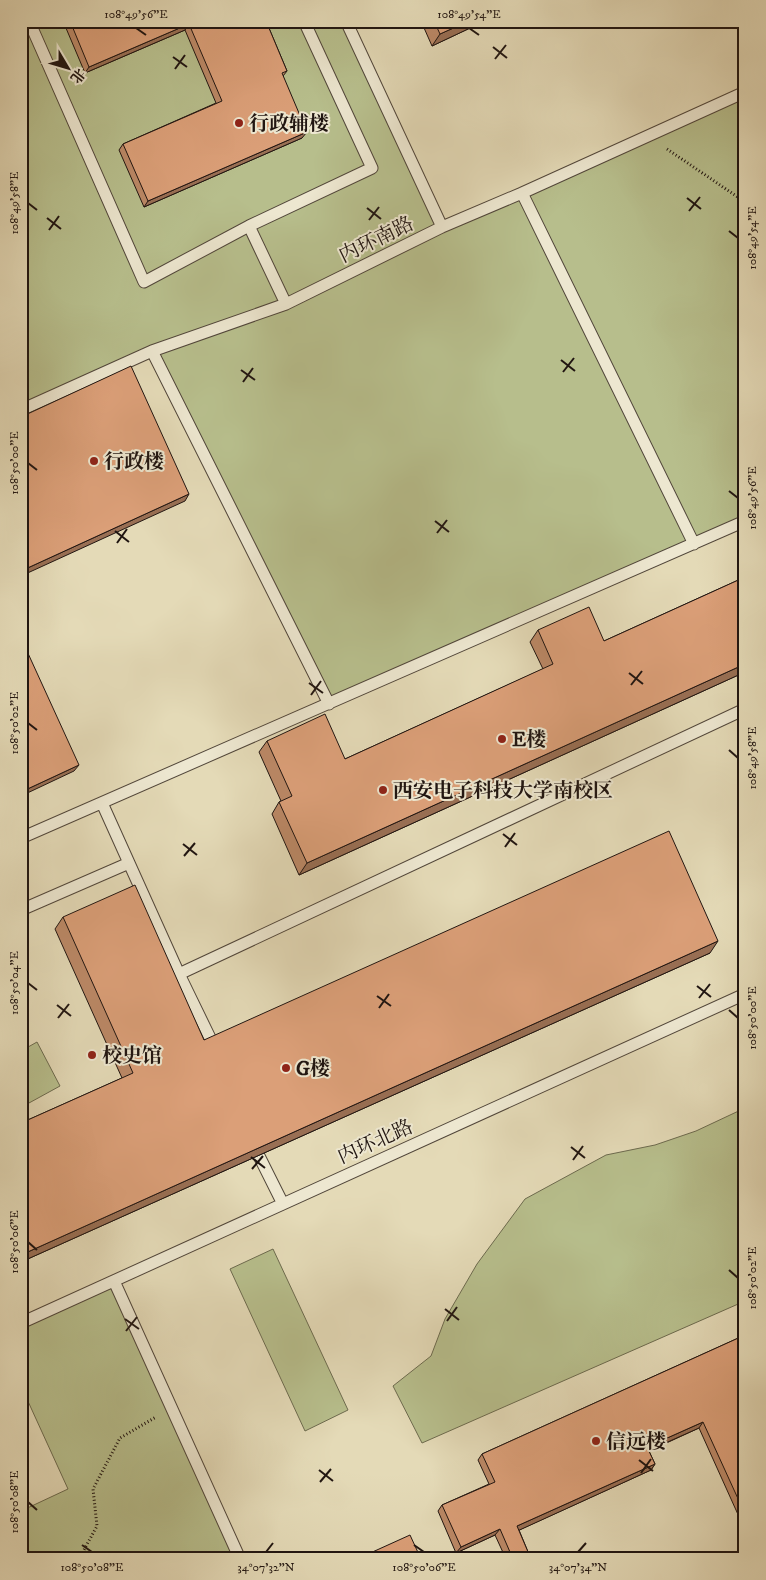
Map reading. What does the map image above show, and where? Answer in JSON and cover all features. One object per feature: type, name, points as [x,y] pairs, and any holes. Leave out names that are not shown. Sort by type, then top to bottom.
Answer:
[{"type":"lane","points":[[29,21],[144,282],[250,226],[372,168],[308,22]]},
{"type":"lane","points":[[346,21],[442,227]]},
{"type":"lane","name":"内环南路","points":[[21,410],[152,351],[286,304],[442,227],[522,193],[745,92]]},
{"type":"lane","points":[[522,193],[694,544]]},
{"type":"lane","points":[[250,226],[286,304]]},
{"type":"lane","points":[[152,351],[329,704]]},
{"type":"lane","points":[[21,838],[745,521]]},
{"type":"lane","points":[[179,974],[745,709]]},
{"type":"lane","points":[[102,803],[212,1044]]},
{"type":"lane","points":[[21,910],[129,862]]},
{"type":"lane","name":"内环北路","points":[[21,1323],[745,994]]},
{"type":"lane","points":[[259,1156],[283,1204]]},
{"type":"lane","points":[[114,1280],[240,1559]]},
{"type":"path","points":[[648,136],[745,202]]},
{"type":"path","points":[[79,1559],[97,1526],[93,1489],[120,1438],[172,1408]]},
{"type":"green space","points":[[21,21],[347,21],[442,227],[745,92],[745,521],[329,704],[154,355],[21,414]]},
{"type":"green space","points":[[37,1042],[60,1086],[29,1103],[21,1079],[21,1051]]},
{"type":"green space","points":[[745,1108],[745,1301],[422,1443],[393,1386],[431,1356],[445,1319],[477,1264],[525,1199],[606,1155],[655,1145],[696,1131]]},
{"type":"green space","points":[[273,1249],[348,1410],[305,1431],[230,1269]]},
{"type":"green space","points":[[114,1281],[240,1559],[21,1559],[21,1511],[68,1489],[21,1386],[21,1323]]},
{"type":"building","name":"行政辅楼","points":[[70,21],[266,21],[287,71],[282,73],[307,132],[148,201],[123,144],[222,101],[189,24],[89,67]]},
{"type":"building","points":[[434,21],[469,21],[440,34]]},
{"type":"building","name":"行政楼","points":[[131,366],[189,494],[21,571],[21,417]]},
{"type":"building","name":"E楼","points":[[745,577],[745,664],[307,863],[279,802],[292,796],[267,741],[325,714],[345,759],[553,664],[538,630],[589,607],[604,641]]},
{"type":"building","points":[[21,638],[79,765],[21,792]]},
{"type":"building","name":"G楼","points":[[669,831],[718,941],[21,1255],[21,1123],[133,1073],[63,917],[135,885],[204,1040]]},
{"type":"building","name":"信远楼","points":[[745,1335],[745,1514],[703,1422],[647,1447],[655,1464],[517,1526],[531,1559],[513,1559],[500,1529],[461,1547],[442,1505],[495,1482],[482,1454]]},
{"type":"building","points":[[410,1535],[421,1559],[357,1559]]},
{"type":"place","name":"行政辅楼","points":[[239,123]]},
{"type":"place","name":"行政楼","points":[[94,461]]},
{"type":"place","name":"E楼","points":[[502,739]]},
{"type":"place","name":"西安电子科技大学南校区","points":[[383,790]]},
{"type":"place","name":"校史馆","points":[[92,1055]]},
{"type":"place","name":"G楼","points":[[286,1068]]},
{"type":"place","name":"信远楼","points":[[596,1441]]}]
